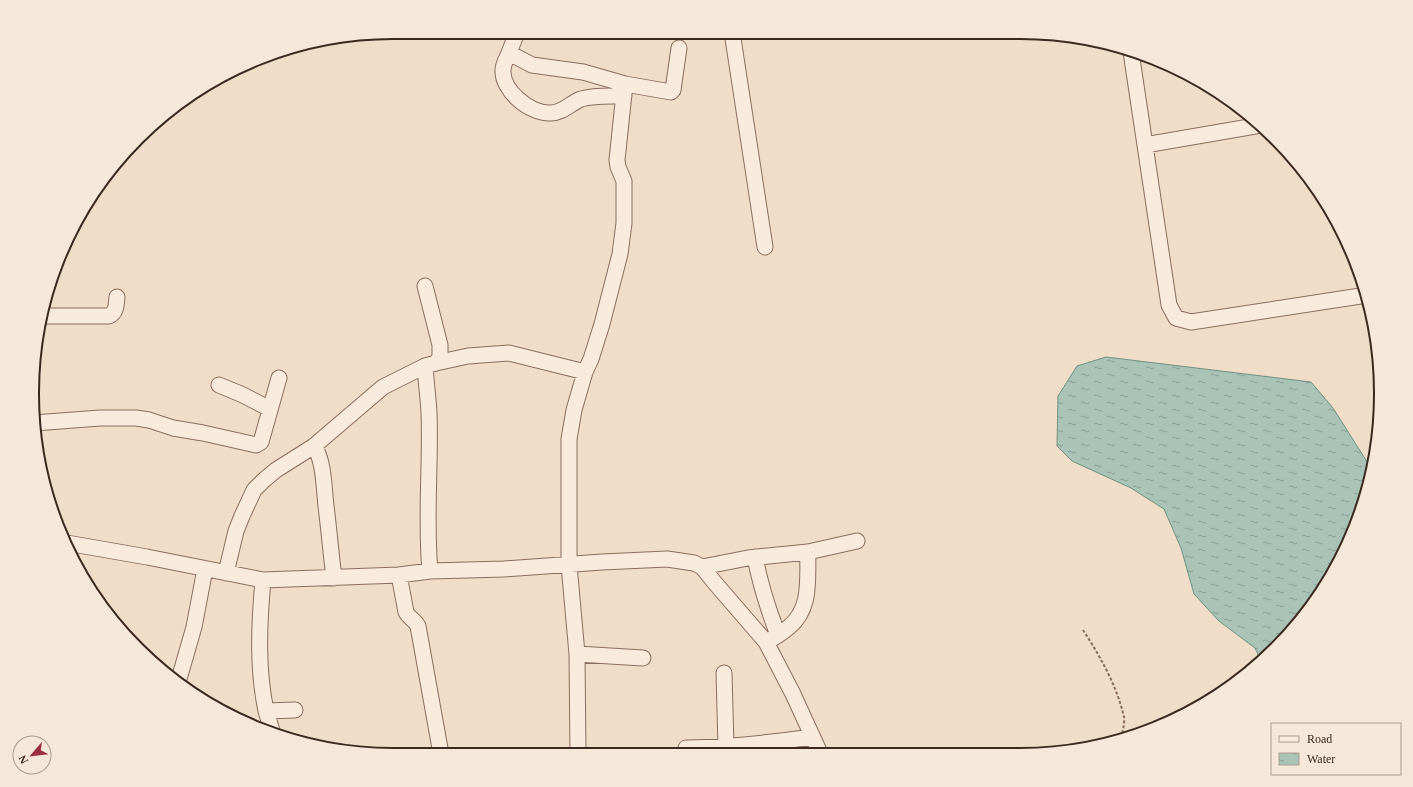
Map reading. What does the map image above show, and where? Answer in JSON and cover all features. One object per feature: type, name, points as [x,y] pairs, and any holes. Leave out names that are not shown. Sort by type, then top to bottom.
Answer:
[{"type":"street","points":[[514,39],[502,69],[510,90],[522,103],[532,110],[552,113],[589,97],[624,90],[671,92],[673,90],[679,48]]},
{"type":"street","points":[[733,39],[765,247]]},
{"type":"street","points":[[509,52],[532,65],[583,72],[624,90]]},
{"type":"street","points":[[1132,58],[1169,305],[1176,318],[1191,322],[1360,296]]},
{"type":"street","points":[[578,748],[577,654],[568,565],[569,439],[574,410],[585,372],[591,359],[602,324],[620,254],[624,223],[624,180],[618,167],[617,160],[624,90]]},
{"type":"street","points":[[1145,144],[1252,126]]},
{"type":"street","points":[[426,286],[440,345],[440,357],[430,365]]},
{"type":"street","points":[[48,316],[109,316],[116,310],[117,297]]},
{"type":"street","points":[[226,573],[236,531],[254,490],[276,470],[314,446],[383,386],[430,365],[468,356],[509,353],[585,372]]},
{"type":"street","points":[[430,365],[428,486],[430,571]]},
{"type":"street","points":[[40,423],[100,418],[136,418],[149,420],[173,428],[256,445],[261,442],[279,378]]},
{"type":"street","points":[[219,385],[270,409]]},
{"type":"street","points":[[314,446],[318,455],[324,488],[334,578]]},
{"type":"street","points":[[702,567],[755,557],[808,552],[857,541]]},
{"type":"street","points":[[73,544],[263,580],[399,575],[430,571],[504,569],[667,559],[694,563],[702,567],[715,583],[772,639]]},
{"type":"street","points":[[772,639],[790,627],[800,616],[804,607],[808,590],[808,552]]},
{"type":"street","points":[[755,557],[760,586],[768,610],[772,639],[793,694],[818,748]]},
{"type":"street","points":[[180,676],[194,627],[205,569]]},
{"type":"street","points":[[399,575],[406,612],[408,617],[416,622],[418,626],[440,748]]},
{"type":"street","points":[[263,580],[260,615],[262,690],[270,726]]},
{"type":"street","points":[[577,654],[643,658]]},
{"type":"street","points":[[724,673],[726,747]]},
{"type":"street","points":[[266,711],[295,710]]},
{"type":"street","points":[[686,748],[726,747],[812,737]]},
{"type":"path","points":[[1083,630],[1096,651],[1114,689],[1124,719],[1122,733]]},
{"type":"water","points":[[1106,357],[1311,382],[1333,408],[1367,462],[1362,485],[1347,529],[1327,571],[1301,609],[1286,627],[1258,655],[1255,648],[1219,621],[1194,594],[1181,548],[1164,509],[1131,488],[1072,461],[1057,446],[1058,396],[1077,366]]}]
